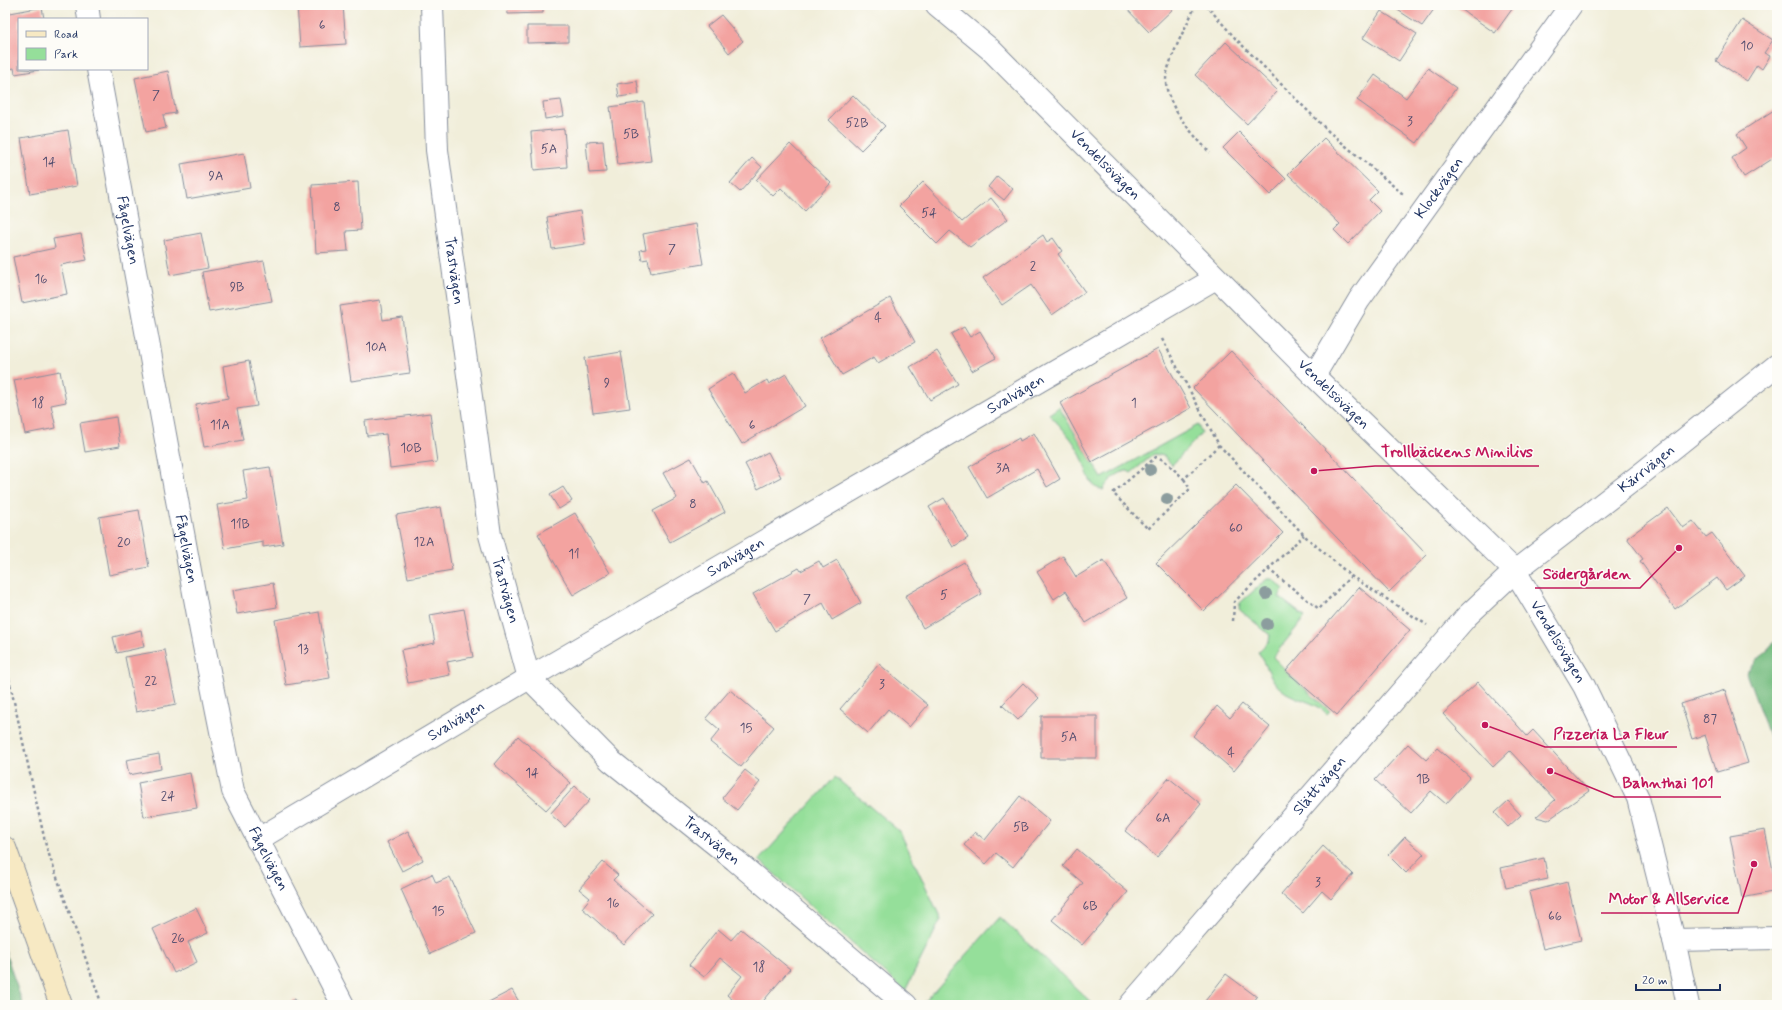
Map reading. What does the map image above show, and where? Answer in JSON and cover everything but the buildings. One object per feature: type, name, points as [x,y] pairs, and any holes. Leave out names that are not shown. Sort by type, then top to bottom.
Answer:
[{"type":"main road","points":[[5,848],[61,1005]]},
{"type":"street","points":[[87,5],[89,18]]},
{"type":"street","name":"Trastvägen","points":[[432,5],[437,150],[490,535],[529,678],[611,761],[735,860],[906,1005]]},
{"type":"street","name":"Vendelsövägen","points":[[937,5],[990,49],[1314,376],[1515,571],[1584,686],[1638,798],[1674,940],[1688,1005]]},
{"type":"street","name":"Klockvägen","points":[[1314,376],[1359,300],[1571,5]]},
{"type":"street","name":"Fågelvägen","points":[[98,70],[201,631],[233,791],[343,1005]]},
{"type":"street","name":"Svalvägen","points":[[257,840],[529,678],[1216,278]]},
{"type":"street","name":"Kärrvägen","points":[[1515,571],[1641,474],[1777,364]]},
{"type":"street","name":"Slättvägen","points":[[1130,1005],[1447,639],[1468,616],[1515,571]]},
{"type":"street","points":[[1674,940],[1777,938]]},
{"type":"path","points":[[1196,5],[1173,57],[1166,78],[1168,93],[1187,128],[1210,153]]},
{"type":"path","points":[[1206,5],[1235,38],[1328,131],[1423,211]]},
{"type":"path","points":[[1150,317],[1219,445],[1304,535],[1352,576],[1447,639]]},
{"type":"path","points":[[1184,479],[1219,445]]},
{"type":"path","points":[[1156,457],[1164,460],[1184,479],[1190,489],[1148,529],[1113,493],[1156,457]]},
{"type":"path","points":[[1233,621],[1234,602],[1304,535]]},
{"type":"path","points":[[1268,570],[1319,609],[1352,576]]},
{"type":"path","points":[[5,661],[46,846],[102,1005]]},
{"type":"green space","points":[[1059,407],[1102,478],[1198,425],[1202,433],[1172,465],[1164,456],[1154,454],[1131,473],[1125,471],[1117,475],[1103,490],[1098,489],[1092,482],[1076,446],[1049,414]]},
{"type":"green space","points":[[1267,579],[1272,579],[1284,589],[1279,597],[1305,617],[1273,657],[1286,670],[1285,671],[1330,711],[1327,714],[1317,706],[1292,696],[1277,686],[1258,652],[1269,641],[1270,635],[1239,609],[1240,603]]},
{"type":"green space","points":[[1777,639],[1777,757],[1746,673]]},
{"type":"green space","points":[[835,777],[900,832],[941,919],[905,991],[759,860]]},
{"type":"green space","points":[[1000,917],[1094,1005],[926,1005],[924,1003]]},
{"type":"green space","points":[[5,951],[23,1005],[5,1005]]},
{"type":"place","name":"Trollbäckens Minilivs","points":[[1314,471]]},
{"type":"place","name":"Södergården","points":[[1679,548]]},
{"type":"place","name":"Pizzeria La Fleur","points":[[1485,725]]},
{"type":"place","name":"Bahnthai 101","points":[[1550,771]]},
{"type":"place","name":"Motor & Allservice","points":[[1754,864]]}]
